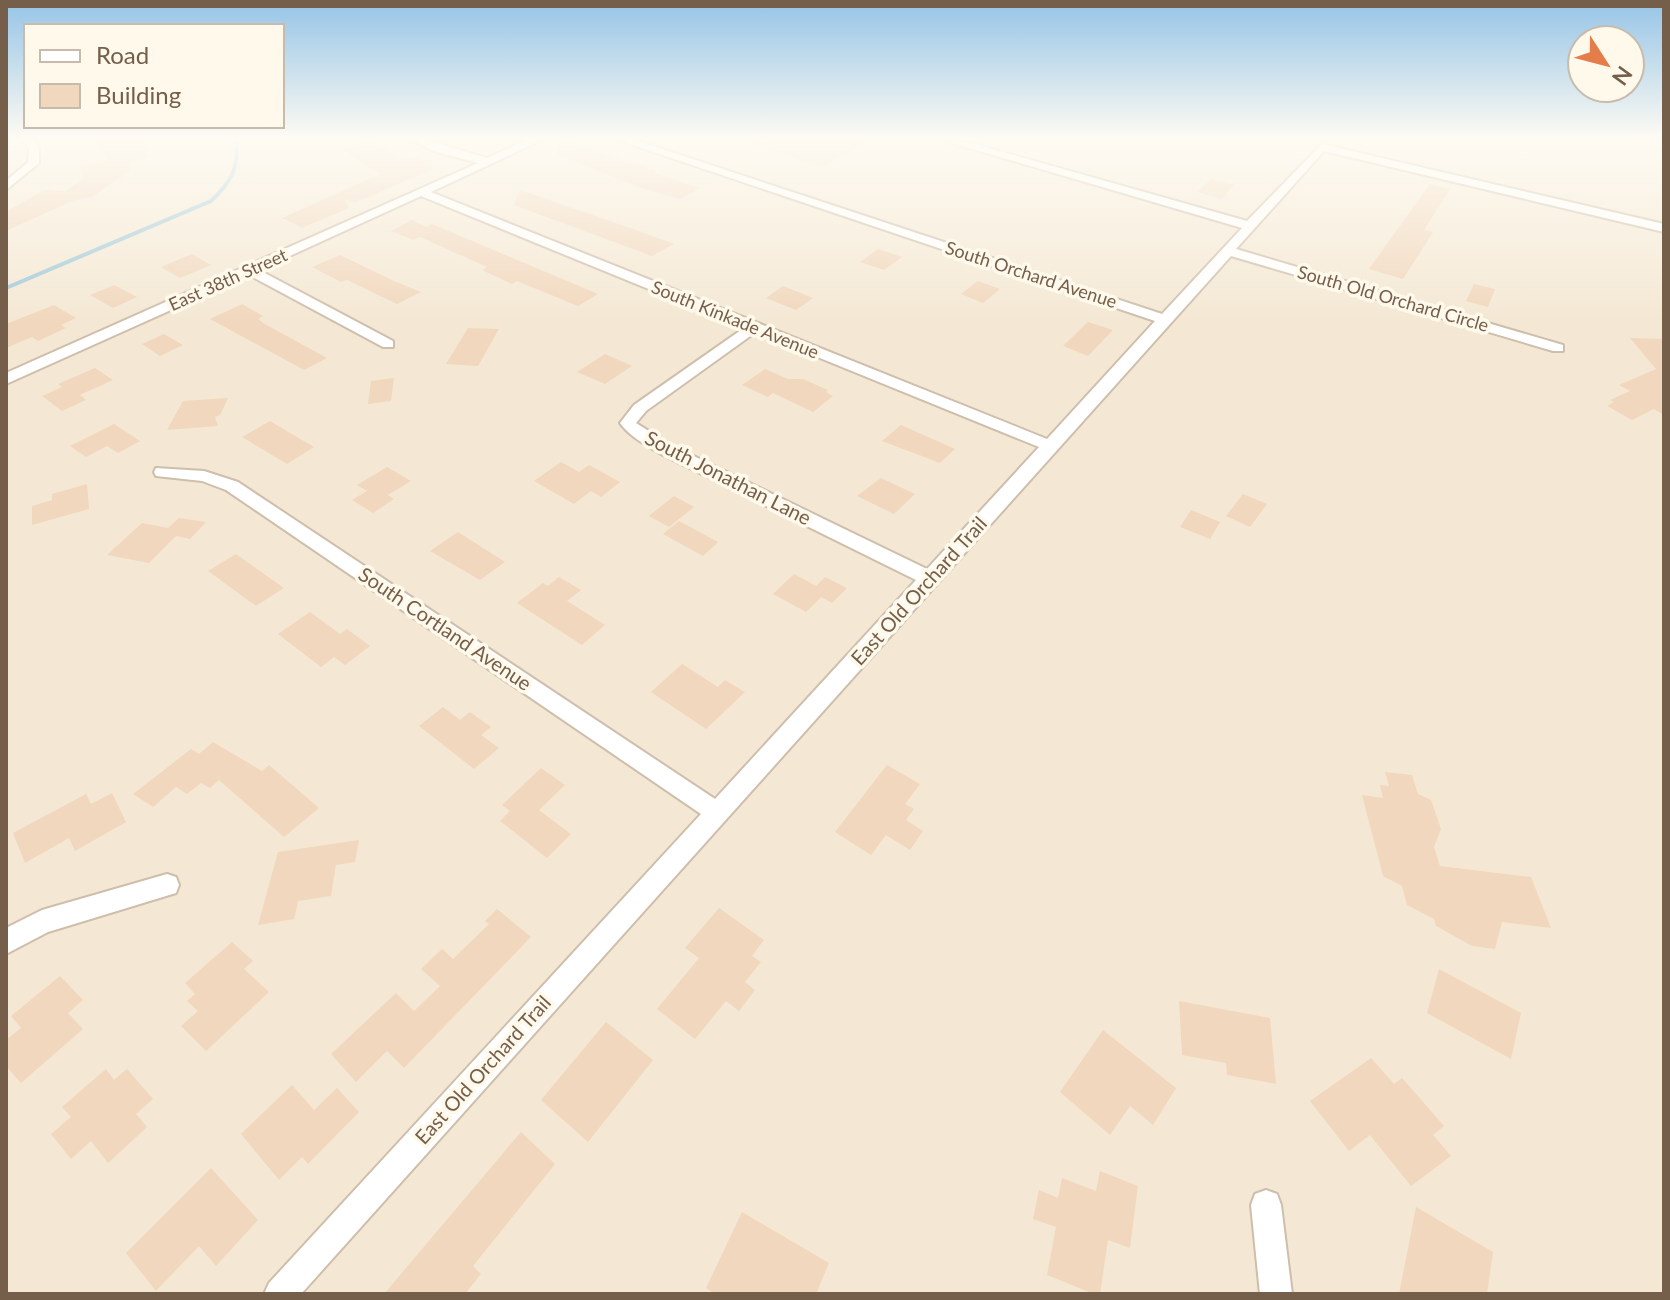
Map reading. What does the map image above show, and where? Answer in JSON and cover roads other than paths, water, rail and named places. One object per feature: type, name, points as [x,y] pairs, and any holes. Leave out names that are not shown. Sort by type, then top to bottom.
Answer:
[{"type":"street","name":"East 38th Street","points":[[6,379],[402,201]]},
{"type":"street","name":"South Kinkade Avenue","points":[[442,201],[1050,446]]},
{"type":"street","name":"South Orchard Avenue","points":[[806,201],[1165,320]]},
{"type":"street","points":[[1161,201],[1250,226]]},
{"type":"street","name":"East Old Orchard Trail","points":[[280,1294],[1273,201]]},
{"type":"street","name":"East Old Orchard Trail","points":[[1554,201],[1664,228]]},
{"type":"street","name":"South Old Orchard Circle","points":[[1228,251],[1558,348]]},
{"type":"street","points":[[250,270],[388,344]]},
{"type":"street","name":"South Jonathan Lane","points":[[754,327],[640,408],[628,423],[635,431],[665,449],[930,579]]},
{"type":"street","name":"South Cortland Avenue","points":[[162,472],[204,476],[232,486],[717,813]]},
{"type":"street","points":[[6,942],[42,922],[167,885]]},
{"type":"street","points":[[1266,1205],[1276,1294]]},
{"type":"waterway","points":[[6,288],[211,201]]}]
